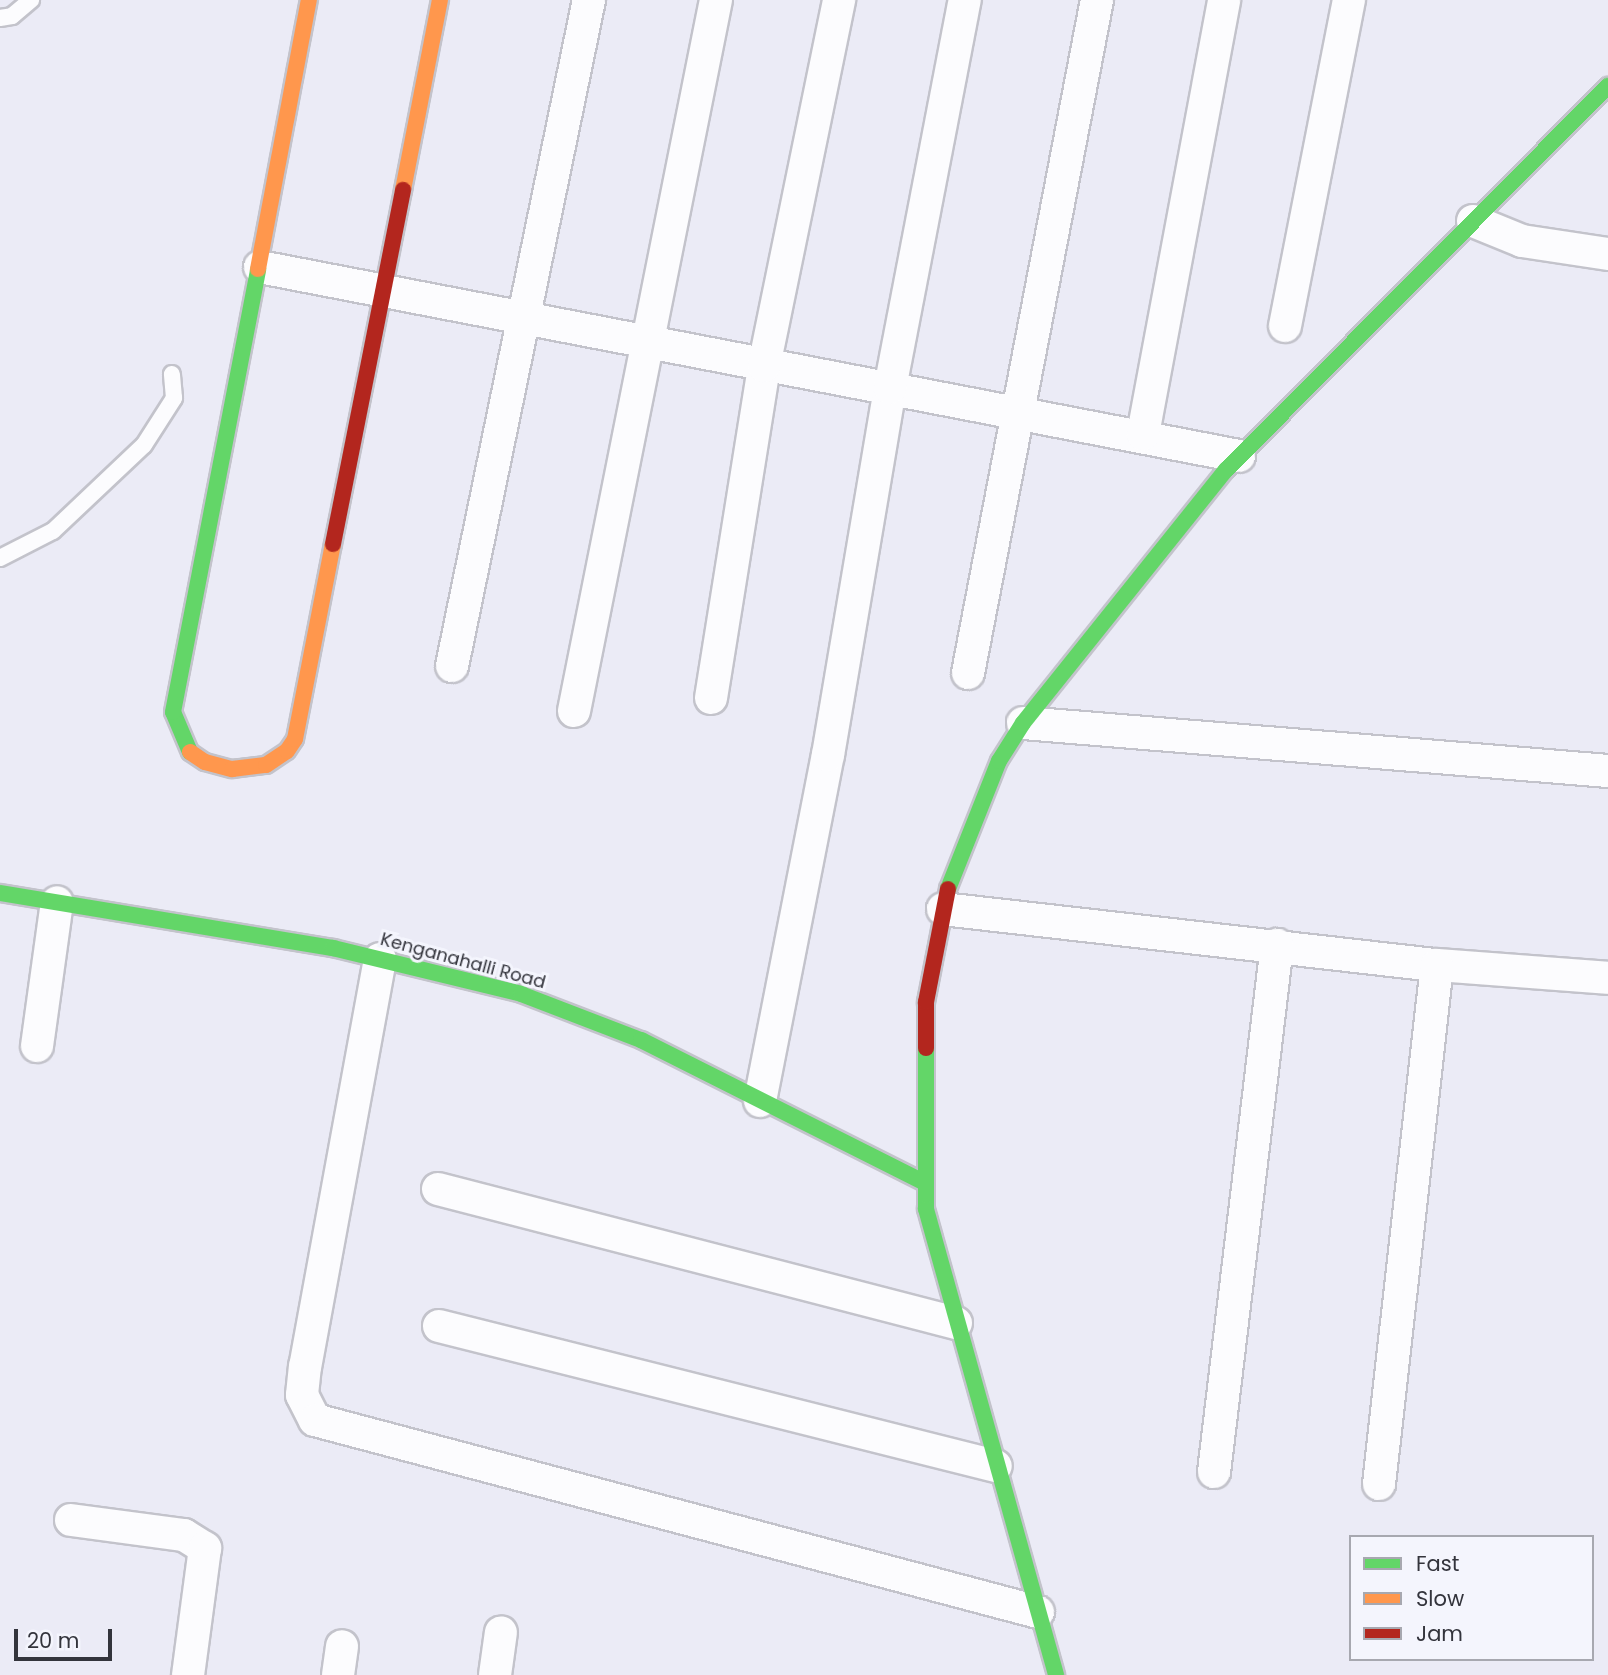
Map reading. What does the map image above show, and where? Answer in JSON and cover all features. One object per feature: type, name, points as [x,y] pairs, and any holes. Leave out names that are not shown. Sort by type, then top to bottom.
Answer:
[{"type":"street","points":[[309,0],[173,712],[190,752],[205,762],[232,769],[267,765],[287,751],[295,739],[386,289],[440,0]]},
{"type":"street","points":[[452,666],[589,0]]},
{"type":"street","points":[[574,710],[716,0]]},
{"type":"street","points":[[711,698],[764,366],[839,0]]},
{"type":"street","points":[[760,1101],[828,755],[890,388],[965,0]]},
{"type":"street","points":[[968,673],[1097,0]]},
{"type":"street","points":[[1143,434],[1224,0]]},
{"type":"street","points":[[1285,326],[1349,0]]},
{"type":"street","points":[[1056,1675],[932,1239],[923,1182],[926,1002],[943,909],[999,761],[1023,723],[1239,456],[1608,86]]},
{"type":"street","points":[[1473,221],[1522,242],[1608,254]]},
{"type":"street","points":[[260,267],[386,289],[764,366],[1143,434],[1239,456]]},
{"type":"street","points":[[1023,723],[1608,771]]},
{"type":"street","name":"Kenganahalli Road","points":[[0,893],[380,959],[545,1003],[641,1040],[923,1182]]},
{"type":"street","points":[[37,1046],[57,902]]},
{"type":"street","points":[[943,909],[1437,965],[1608,978]]},
{"type":"street","points":[[1214,1472],[1277,945]]},
{"type":"street","points":[[380,959],[305,1366],[302,1395],[315,1420],[1038,1612]]},
{"type":"street","points":[[1379,1484],[1437,965]]},
{"type":"street","points":[[438,1189],[956,1323]]},
{"type":"street","points":[[439,1326],[996,1466]]},
{"type":"street","points":[[72,1520],[184,1535],[205,1548],[188,1675]]},
{"type":"street","points":[[495,1675],[501,1632]]},
{"type":"lane","points":[[0,18],[12,16],[31,0]]},
{"type":"lane","points":[[0,558],[53,531],[144,445],[174,398],[172,374]]},
{"type":"traffic: fast","points":[[948,889],[999,761],[1023,723],[1226,470],[1608,86]]},
{"type":"traffic: fast","points":[[190,752],[173,712],[258,269]]},
{"type":"traffic: fast","points":[[0,893],[333,948],[521,994],[641,1040],[923,1182]]},
{"type":"traffic: fast","points":[[926,1048],[926,1209],[1056,1675]]},
{"type":"traffic: slow","points":[[258,269],[309,0]]},
{"type":"traffic: slow","points":[[403,190],[440,0]]},
{"type":"traffic: slow","points":[[190,752],[205,762],[232,769],[266,765],[287,751],[295,739],[333,544]]},
{"type":"traffic: jam","points":[[333,544],[403,190]]},
{"type":"traffic: jam","points":[[926,1048],[926,1002],[948,889]]}]
